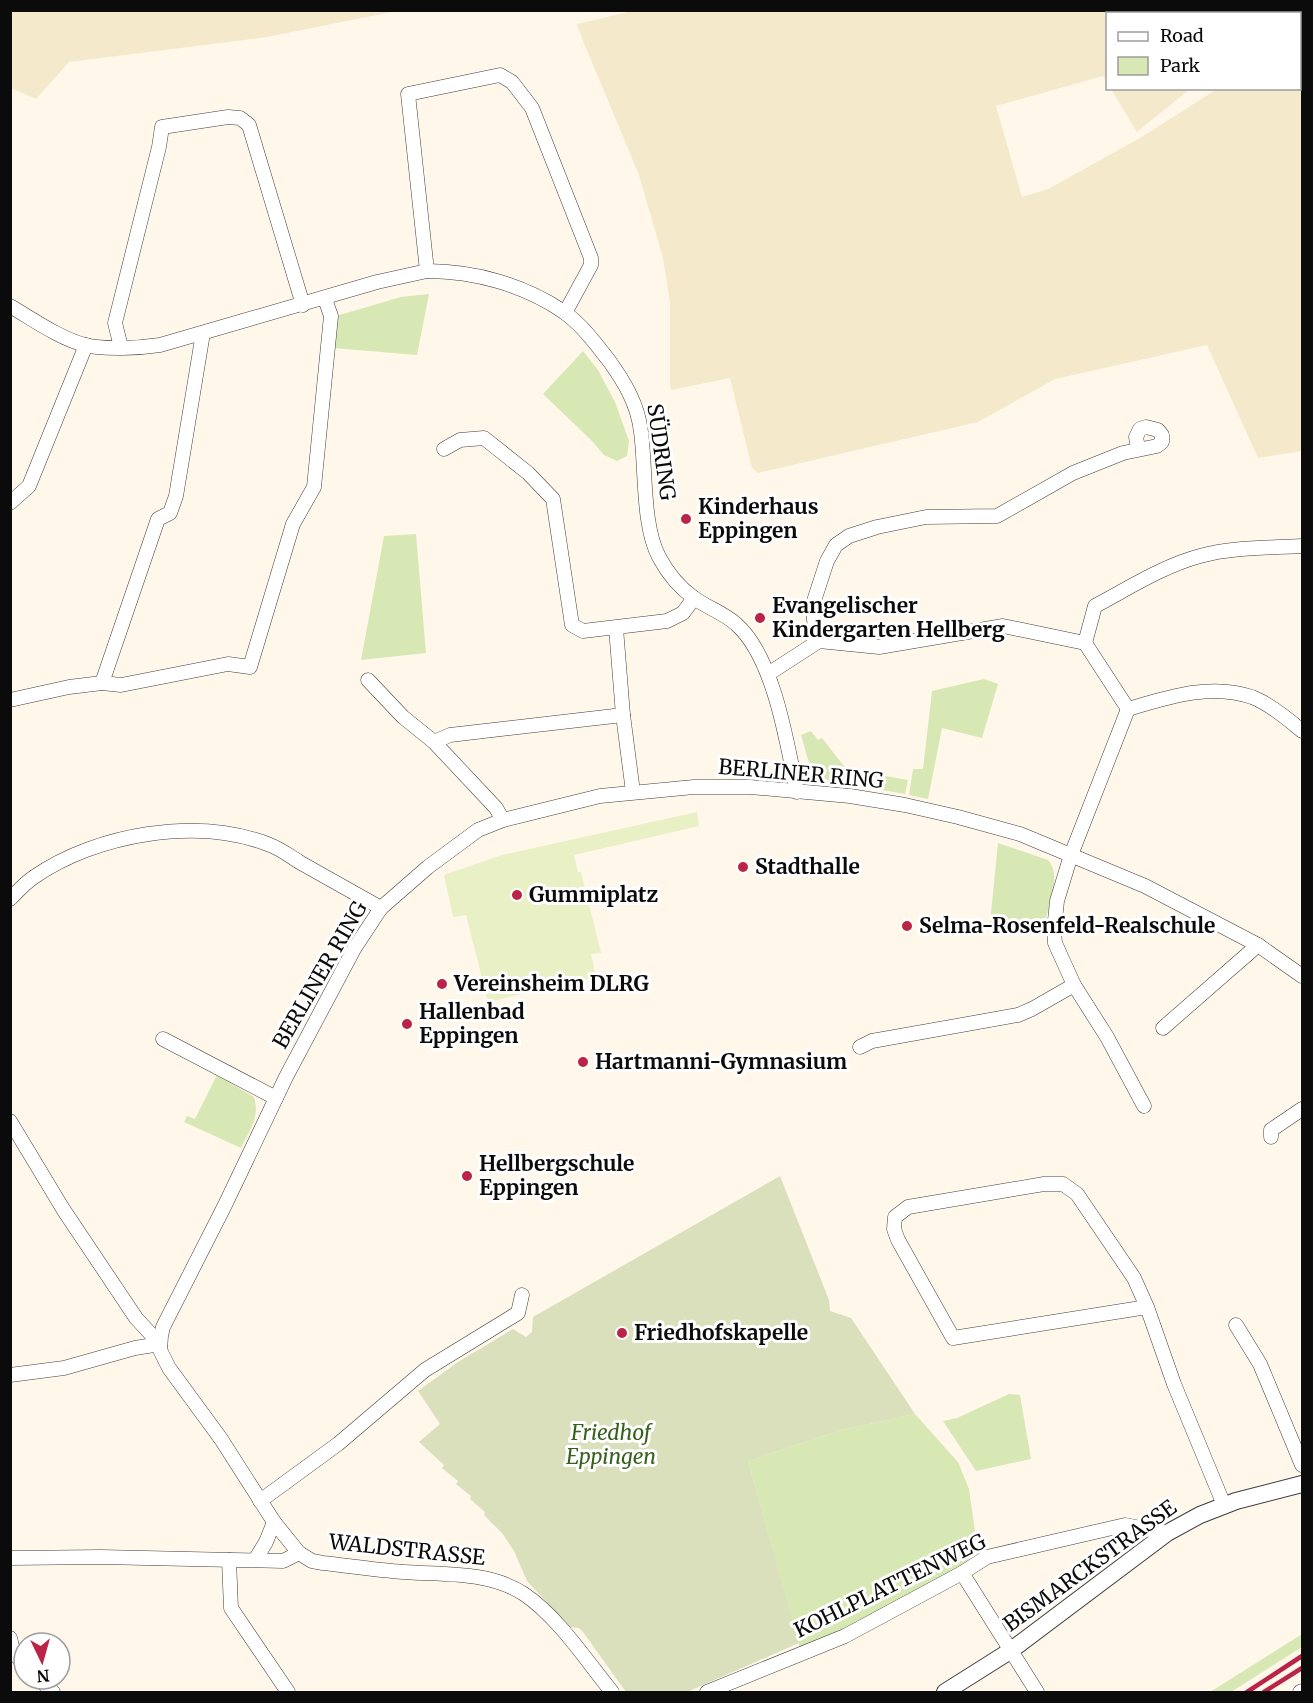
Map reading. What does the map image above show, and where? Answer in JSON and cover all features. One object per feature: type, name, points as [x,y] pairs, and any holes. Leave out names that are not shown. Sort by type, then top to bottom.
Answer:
[{"type":"street","points":[[427,271],[408,94],[500,75],[512,82],[532,108],[591,258],[591,265],[565,313]]},
{"type":"street","points":[[121,347],[115,323],[162,127],[228,117],[240,118],[249,125],[303,305]]},
{"type":"street","name":"SÜDRING","points":[[10,306],[48,329],[86,345],[141,348],[160,345],[325,299],[377,282],[427,271],[469,274],[502,282],[535,295],[565,313],[593,339],[621,377],[632,398],[641,429],[647,503],[652,537],[658,556],[670,574],[694,598],[720,612],[750,637],[768,674],[798,792]]},
{"type":"street","points":[[10,700],[69,687],[102,683],[121,685],[228,664],[250,667],[293,524],[314,487],[331,316],[325,299]]},
{"type":"street","points":[[102,683],[158,519],[170,513],[176,496],[203,333]]},
{"type":"street","points":[[10,504],[29,486],[86,345]]},
{"type":"street","points":[[444,449],[460,440],[484,438],[528,473],[553,499],[565,565],[572,625],[583,631],[667,621],[683,613],[694,598]]},
{"type":"street","points":[[819,641],[813,604],[827,561],[836,545],[849,536],[926,517],[997,516],[1073,473],[1138,448]]},
{"type":"street","points":[[1085,643],[1095,606],[1173,566],[1201,556],[1253,548],[1302,546]]},
{"type":"street","points":[[768,674],[819,641],[879,647],[1003,626],[1085,643],[1128,710]]},
{"type":"street","points":[[616,628],[623,715],[633,792]]},
{"type":"street","points":[[368,680],[403,717],[434,742],[496,808],[503,820]]},
{"type":"street","points":[[1128,710],[1181,694],[1220,691],[1253,698],[1274,709],[1302,731]]},
{"type":"street","points":[[1128,710],[1071,855],[1057,902],[1054,930],[1055,943],[1074,985],[1107,1037],[1144,1106]]},
{"type":"street","points":[[434,742],[450,735],[623,715]]},
{"type":"street","name":"BERLINER RING","points":[[160,1344],[163,1327],[221,1215],[276,1098],[349,958],[381,909],[428,867],[478,830],[503,820],[572,802],[633,792],[694,787],[750,787],[850,796],[958,817],[1020,834],[1145,886],[1258,945],[1302,976]]},
{"type":"street","points":[[10,899],[32,878],[66,857],[106,843],[153,832],[194,830],[232,835],[270,845],[381,909]]},
{"type":"street","points":[[1162,1028],[1258,945]]},
{"type":"street","points":[[860,1047],[872,1041],[1018,1015],[1074,985]]},
{"type":"street","points":[[163,1039],[276,1098]]},
{"type":"street","points":[[1271,1137],[1270,1130],[1302,1109]]},
{"type":"street","points":[[10,1121],[69,1219],[136,1318],[160,1344],[160,1350],[170,1368],[274,1522],[299,1553]]},
{"type":"street","points":[[1147,1307],[953,1338],[898,1240],[894,1229],[895,1217],[908,1207],[1044,1184],[1063,1184],[1077,1194],[1134,1278],[1147,1307],[1174,1384],[1224,1505]]},
{"type":"street","points":[[260,1501],[338,1444],[425,1370],[518,1312],[522,1295]]},
{"type":"street","points":[[1236,1325],[1260,1364],[1302,1465]]},
{"type":"street","points":[[10,1375],[64,1368],[135,1348],[160,1344]]},
{"type":"street","name":"BISMARCKSTRASSE","points":[[945,1692],[1010,1651],[1167,1533],[1200,1515],[1248,1496],[1302,1484]]},
{"type":"street","points":[[255,1560],[274,1522]]},
{"type":"street","name":"KOHLPLATTENWEG","points":[[707,1692],[844,1636],[962,1573],[987,1557],[1125,1526],[1167,1533]]},
{"type":"street","name":"WALDSTRASSE","points":[[10,1558],[101,1557],[283,1561],[299,1553],[312,1561],[322,1563],[486,1578],[525,1595],[564,1631],[612,1692]]},
{"type":"street","points":[[229,1560],[231,1608],[288,1692]]},
{"type":"street","points":[[962,1573],[1037,1692]]},
{"type":"shaded area","points":[[11,10],[397,11],[267,37],[69,62],[36,99],[11,88]]},
{"type":"shaded area","points":[[636,10],[1273,11],[1106,12],[1106,81],[1103,76],[996,106],[1022,197],[1048,189],[1140,138],[1215,90],[1301,90],[1301,12],[1292,12],[1302,11],[1302,451],[1258,458],[1207,345],[1055,379],[978,422],[758,473],[752,468],[730,378],[671,390],[670,302],[663,258],[639,175],[577,24]]},
{"type":"shaded area","points":[[1112,90],[1189,90],[1137,132]]},
{"type":"green space","points":[[429,294],[417,355],[333,348],[336,316],[401,297]]},
{"type":"green space","points":[[583,351],[598,370],[615,402],[629,441],[627,456],[617,461],[604,455],[543,394]]},
{"type":"green space","points":[[416,534],[426,653],[361,660],[384,536]]},
{"type":"green space","points":[[984,679],[998,684],[982,738],[942,728],[928,799],[909,795],[913,769],[923,769],[932,691]]},
{"type":"green space","points":[[811,731],[818,740],[822,738],[847,770],[845,784],[824,778],[813,769],[801,735]]},
{"type":"green space","points":[[856,771],[908,780],[905,794],[854,785]]},
{"type":"green space","name":"Gummiplatz","points":[[697,812],[699,826],[574,855],[578,872],[581,872],[601,953],[591,954],[596,977],[488,1002],[466,915],[453,917],[444,875],[502,855]]},
{"type":"green space","points":[[998,843],[1048,860],[1052,866],[1053,890],[1045,922],[990,923]]},
{"type":"green space","points":[[217,1075],[254,1097],[255,1117],[241,1148],[184,1122],[187,1116],[195,1119]]},
{"type":"green space","name":"Friedhof Eppingen","points":[[780,1176],[829,1300],[830,1311],[851,1318],[915,1414],[841,1430],[748,1461],[799,1643],[687,1692],[626,1692],[583,1632],[579,1628],[570,1627],[527,1581],[514,1551],[502,1533],[484,1515],[485,1512],[456,1484],[458,1481],[442,1468],[444,1465],[419,1442],[440,1424],[418,1391],[458,1362],[513,1329],[526,1337],[532,1332],[533,1317]]},
{"type":"green space","points":[[1009,1394],[1020,1395],[1031,1459],[976,1471],[943,1421],[957,1418]]},
{"type":"green space","points":[[915,1414],[958,1462],[969,1489],[977,1545],[965,1565],[837,1634],[800,1648],[748,1461],[841,1430]]},
{"type":"green space","points":[[1302,1634],[1302,1647],[1231,1692],[1210,1692]]},
{"type":"railway","points":[[1247,1692],[1302,1656]]},
{"type":"railway","points":[[1264,1692],[1302,1668]]},
{"type":"place","name":"Kinderhaus Eppingen","points":[[686,519]]},
{"type":"place","name":"Evangelischer Kindergarten Hellberg","points":[[760,618]]},
{"type":"place","name":"Stadthalle","points":[[743,867]]},
{"type":"place","name":"Gummiplatz","points":[[517,895]]},
{"type":"place","name":"Selma-Rosenfeld-Realschule","points":[[907,926]]},
{"type":"place","name":"Vereinsheim DLRG","points":[[442,984]]},
{"type":"place","name":"Hallenbad Eppingen","points":[[407,1024]]},
{"type":"place","name":"Hartmanni-Gymnasium","points":[[583,1062]]},
{"type":"place","name":"Hellbergschule Eppingen","points":[[467,1176]]},
{"type":"place","name":"Friedhofskapelle","points":[[622,1333]]}]
